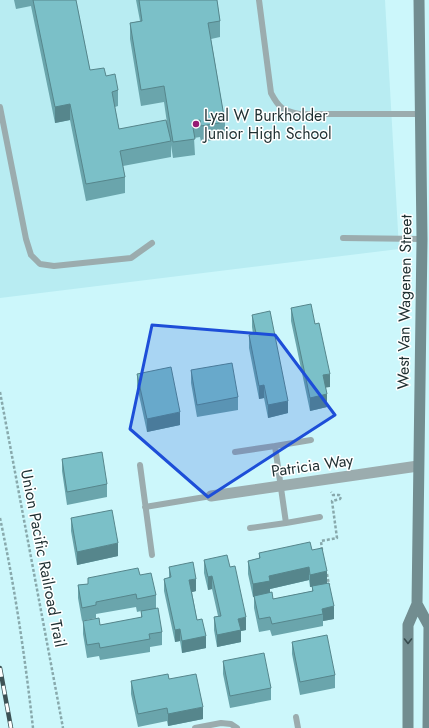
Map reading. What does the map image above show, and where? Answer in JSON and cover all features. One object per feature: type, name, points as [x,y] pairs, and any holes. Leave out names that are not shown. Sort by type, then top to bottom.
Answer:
[{"type":"main road","name":"West Van Wagenen Street","points":[[408,728],[408,625],[417,604],[422,239],[419,0]]},
{"type":"main road","name":"West Van Wagenen Street","points":[[417,604],[429,626],[428,728]]},
{"type":"street","name":"Patricia Way","points":[[211,496],[418,466]]},
{"type":"lane","points":[[260,0],[271,93],[276,103],[285,110],[299,114],[420,114]]},
{"type":"lane","points":[[0,106],[26,240],[31,255],[40,264],[54,266],[131,258],[152,242]]},
{"type":"lane","points":[[343,238],[422,239]]},
{"type":"lane","points":[[235,452],[312,440]]},
{"type":"lane","points":[[275,446],[286,522]]},
{"type":"lane","points":[[140,465],[152,555]]},
{"type":"lane","points":[[146,507],[211,496]]},
{"type":"lane","points":[[250,528],[320,518]]},
{"type":"lane","points":[[296,717],[298,728]]},
{"type":"lane","points":[[195,728],[221,723],[231,724],[237,728]]},
{"type":"path","name":"Union Pacific Railroad Trail","points":[[0,392],[62,728]]},
{"type":"path","points":[[323,555],[321,541],[337,538],[332,501],[341,498],[339,494],[333,495],[331,492]]},
{"type":"path","points":[[0,518],[20,623],[32,728]]},
{"type":"path","points":[[326,569],[330,590]]},
{"type":"highlighted area","points":[[152,325],[275,335],[335,415],[208,497],[130,429]]},
{"type":"shaded area","name":"Lyal W Burkholder Junior High School","points":[[0,0],[385,0],[399,249],[0,298]]},
{"type":"building","points":[[33,0],[76,0],[90,70],[104,68],[106,76],[115,74],[118,90],[112,92],[119,129],[166,120],[171,141],[120,151],[125,177],[86,184],[70,104],[55,107]]},
{"type":"building","points":[[139,0],[217,0],[220,21],[208,23],[225,122],[201,126],[200,120],[192,122],[195,139],[173,142],[164,86],[141,90],[130,23],[142,21]]},
{"type":"building","points":[[311,304],[315,324],[319,323],[330,374],[323,375],[327,394],[310,398],[291,308]]},
{"type":"building","points":[[270,311],[288,401],[268,405],[264,385],[259,386],[249,335],[256,333],[252,315]]},
{"type":"building","points":[[232,363],[238,397],[197,405],[191,370]]},
{"type":"building","points":[[171,367],[180,412],[147,419],[137,374]]},
{"type":"building","points":[[102,452],[107,484],[67,492],[62,459]]},
{"type":"building","points":[[112,510],[118,543],[77,552],[71,518]]},
{"type":"building","points":[[310,542],[312,550],[322,548],[327,571],[310,575],[309,567],[269,576],[270,581],[253,584],[248,561],[260,558],[259,553]]},
{"type":"building","points":[[227,555],[230,567],[235,566],[246,617],[238,619],[241,630],[217,635],[214,617],[221,616],[212,576],[208,577],[204,560]]},
{"type":"building","points":[[193,562],[196,579],[189,580],[197,620],[202,619],[206,636],[182,641],[180,629],[175,630],[164,579],[171,577],[169,567]]},
{"type":"building","points":[[138,568],[140,575],[151,573],[156,595],[137,599],[136,594],[96,602],[96,605],[82,608],[78,585],[88,584],[88,578]]},
{"type":"building","points":[[329,583],[334,606],[322,609],[323,614],[272,624],[270,617],[259,619],[254,596],[272,592],[273,599],[313,591],[312,586]]},
{"type":"building","points":[[158,608],[162,632],[149,634],[150,639],[100,648],[99,643],[87,645],[83,621],[99,618],[100,625],[142,617],[141,611]]},
{"type":"building","points":[[327,635],[335,675],[300,682],[292,642]]},
{"type":"building","points":[[264,653],[271,688],[230,696],[223,661]]},
{"type":"building","points":[[168,674],[169,679],[196,674],[203,707],[168,714],[167,708],[138,714],[131,681]]},
{"type":"railway","points":[[0,668],[11,728]]},
{"type":"place","name":"Lyal W Burkholder Junior High School","points":[[196,124]]}]
